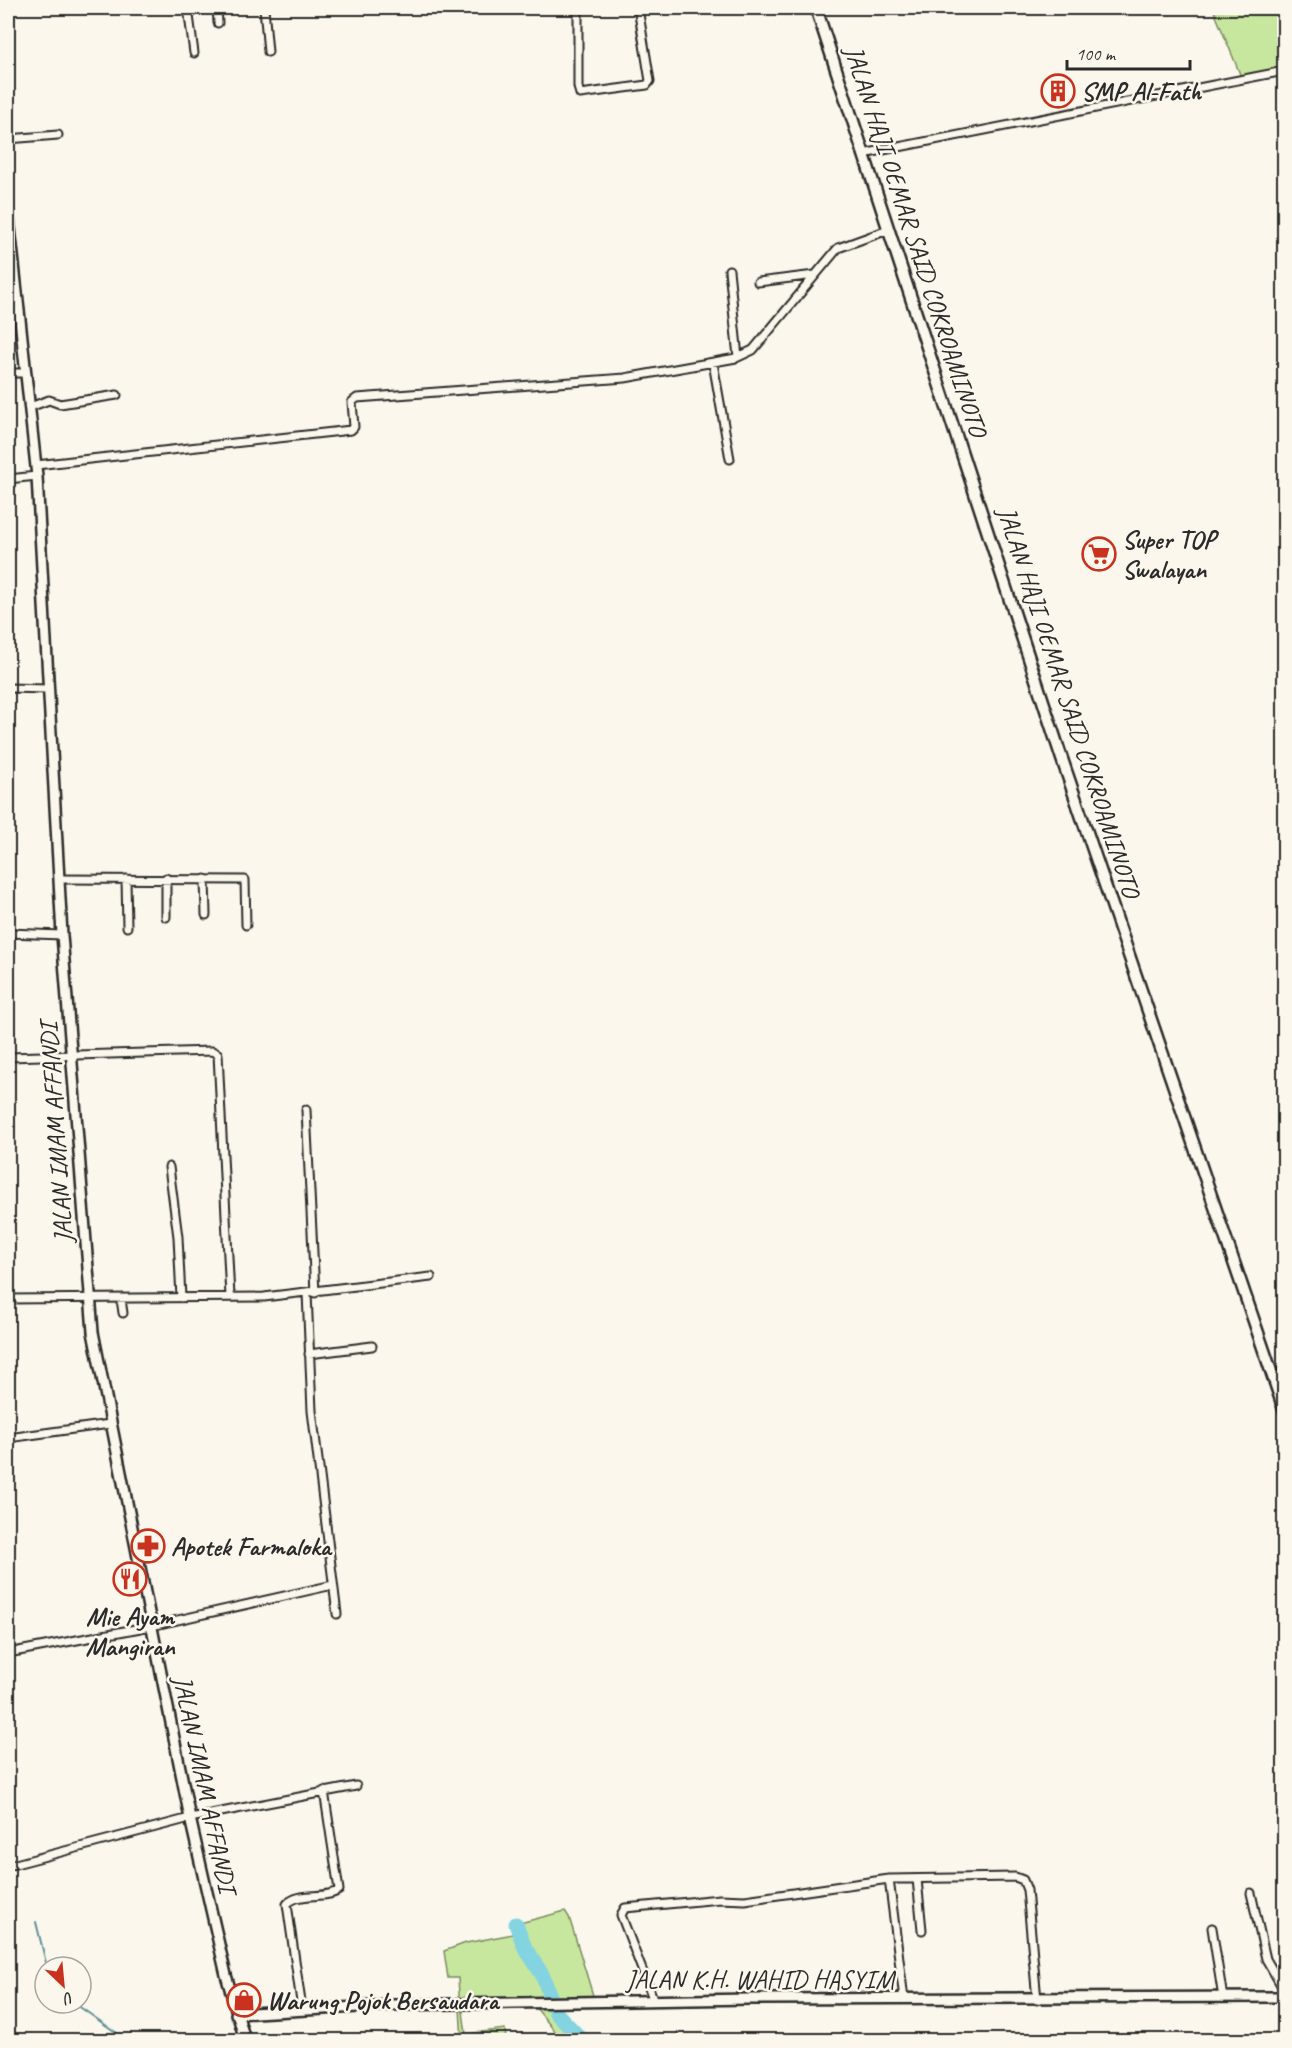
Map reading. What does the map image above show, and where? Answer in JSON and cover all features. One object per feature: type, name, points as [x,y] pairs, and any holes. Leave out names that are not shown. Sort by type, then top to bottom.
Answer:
[{"type":"main road","name":"JALAN HAJI OEMAR SAID COKROAMINOTO","points":[[816,8],[1065,768],[1284,1408]]},
{"type":"street","points":[[188,8],[194,53]]},
{"type":"street","points":[[217,8],[219,23]]},
{"type":"street","points":[[264,8],[268,52]]},
{"type":"street","points":[[578,8],[578,87],[580,94],[647,85],[650,81],[638,8]]},
{"type":"street","points":[[864,154],[1284,71]]},
{"type":"street","points":[[8,139],[58,135]]},
{"type":"street","name":"JALAN IMAM AFFANDI","points":[[8,209],[37,476],[62,935],[89,1299],[110,1424],[190,1818],[236,2014],[245,2040]]},
{"type":"street","points":[[36,465],[351,430],[354,427],[352,402],[357,398],[579,382],[713,363],[738,357],[753,350],[838,248],[888,230]]},
{"type":"street","points":[[729,270],[738,357]]},
{"type":"street","points":[[758,282],[814,275]]},
{"type":"street","points":[[713,363],[730,459]]},
{"type":"street","points":[[8,373],[26,373]]},
{"type":"street","points":[[30,407],[49,400],[60,404],[117,395]]},
{"type":"street","points":[[8,479],[37,476]]},
{"type":"street","points":[[8,688],[48,689]]},
{"type":"street","points":[[59,879],[166,878],[246,881],[246,925]]},
{"type":"street","points":[[166,878],[166,917]]},
{"type":"street","points":[[126,879],[127,927]]},
{"type":"street","points":[[205,879],[206,915]]},
{"type":"street","points":[[8,933],[62,935]]},
{"type":"street","points":[[8,1057],[212,1051],[218,1054],[230,1297]]},
{"type":"street","points":[[306,1110],[311,1293],[309,1354],[312,1410],[337,1614]]},
{"type":"street","points":[[169,1167],[178,1237],[181,1298]]},
{"type":"street","points":[[8,1299],[181,1298],[311,1293],[431,1277]]},
{"type":"street","points":[[121,1299],[123,1313]]},
{"type":"street","points":[[309,1354],[372,1346]]},
{"type":"street","points":[[8,1438],[110,1424]]},
{"type":"street","points":[[8,1653],[151,1626],[333,1585]]},
{"type":"street","points":[[8,1866],[190,1818],[356,1786]]},
{"type":"street","points":[[302,2009],[287,1904],[294,1899],[333,1894],[339,1890],[339,1874],[324,1791]]},
{"type":"street","points":[[654,2001],[621,1916],[625,1908],[720,1899],[745,1900],[889,1879],[1015,1877],[1023,1880],[1027,1890],[1037,2000]]},
{"type":"street","points":[[889,1879],[904,1999]]},
{"type":"street","points":[[916,1879],[922,1930]]},
{"type":"street","points":[[1251,1893],[1266,1959],[1284,1990]]},
{"type":"street","points":[[1212,1928],[1223,1998]]},
{"type":"street","name":"JALAN K.H. WAHID HASYIM","points":[[236,2014],[302,2009],[654,2001],[1284,1997]]},
{"type":"green space","points":[[1284,8],[1284,71],[1242,79],[1214,11]]},
{"type":"green space","points":[[565,1911],[569,1917],[595,2002],[551,2003],[556,2013],[582,2040],[562,2040],[532,2003],[462,2004],[466,2034],[505,2029],[506,2040],[494,2040],[493,2037],[462,2040],[458,1978],[448,1978],[444,1951],[466,1943],[518,1933],[516,1924]]},
{"type":"waterway","points":[[36,1922],[44,1955]]},
{"type":"waterway","points":[[516,1924],[525,1948],[542,1974],[556,2013],[582,2040]]},
{"type":"waterway","points":[[91,2015],[127,2040]]},
{"type":"place","name":"SMP Al-Fath","points":[[1058,91]]},
{"type":"place","name":"Super TOP Swalayan","points":[[1099,554]]},
{"type":"place","name":"Apotek Farmaloka","points":[[148,1546]]},
{"type":"place","name":"Mie Ayam Mangiran","points":[[130,1579]]},
{"type":"place","name":"Warung Pojok Bersaudara","points":[[244,2000]]}]
